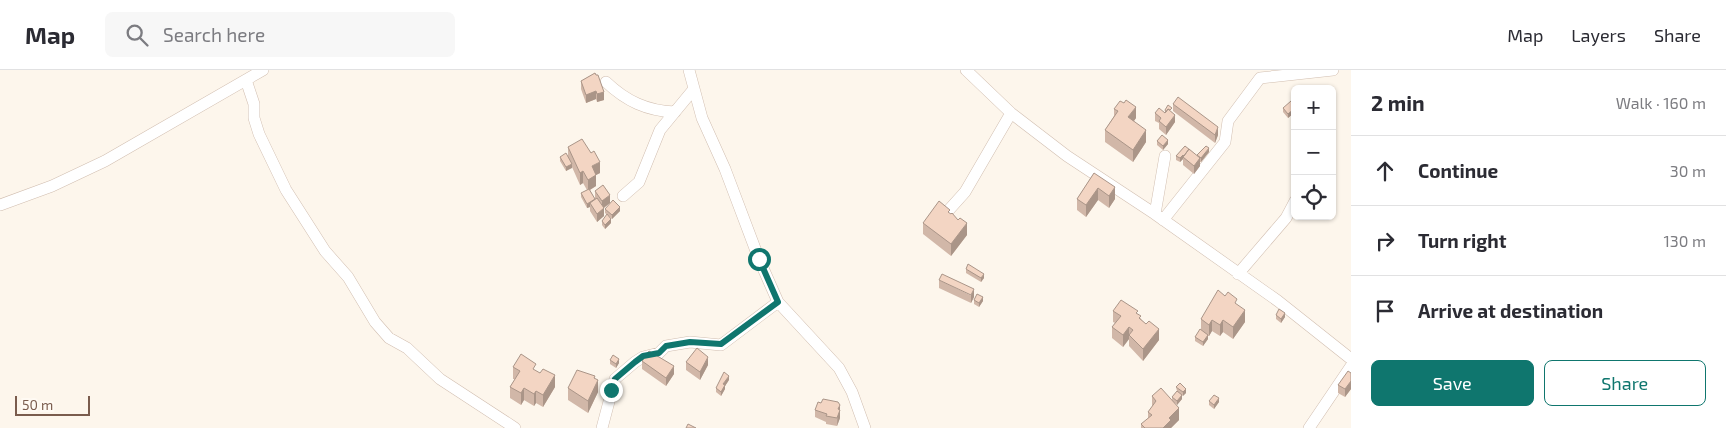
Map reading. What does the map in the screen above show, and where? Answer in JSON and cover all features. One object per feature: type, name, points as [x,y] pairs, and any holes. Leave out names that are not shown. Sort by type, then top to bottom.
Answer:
[{"type":"street","points":[[0,205],[52,186],[105,161],[263,70]]},
{"type":"street","points":[[689,70],[702,118],[726,169],[759,259],[778,302],[839,368],[852,392],[865,428]]},
{"type":"street","points":[[966,70],[1011,113],[1067,156],[1159,217],[1278,301],[1351,359]]},
{"type":"street","points":[[1159,217],[1225,142],[1228,121],[1260,78],[1333,70]]},
{"type":"street","points":[[246,80],[254,104],[254,118],[259,134],[286,190],[325,251],[348,277],[375,322],[389,338],[407,348],[440,378],[515,428]]},
{"type":"street","points":[[606,82],[619,95],[638,106],[675,112]]},
{"type":"street","points":[[623,196],[639,182],[660,130],[693,90]]},
{"type":"street","points":[[947,212],[965,192],[1011,113]]},
{"type":"street","points":[[1159,217],[1165,156]]},
{"type":"street","points":[[1238,274],[1286,218],[1291,209]]},
{"type":"street","points":[[602,428],[615,379],[643,356],[659,353],[666,346],[690,342],[721,344],[778,302]]},
{"type":"street","points":[[1310,428],[1351,366]]},
{"type":"building","points":[[595,73],[598,75],[604,92],[597,94],[596,91],[586,95],[581,81]]},
{"type":"building","points":[[1178,97],[1218,127],[1215,135],[1173,104]]},
{"type":"building","points":[[1126,100],[1136,107],[1128,117],[1146,130],[1133,150],[1105,130],[1118,111],[1114,109],[1120,101],[1124,103]]},
{"type":"building","points":[[1291,101],[1291,111],[1288,114],[1283,108]]},
{"type":"building","points":[[1168,105],[1172,108],[1166,112],[1165,110]]},
{"type":"building","points":[[1159,108],[1165,113],[1168,109],[1175,115],[1166,127],[1159,121],[1161,118],[1155,113]]},
{"type":"building","points":[[1162,135],[1168,140],[1163,146],[1157,141]]},
{"type":"building","points":[[582,139],[591,153],[594,151],[600,162],[592,166],[596,175],[588,180],[583,171],[580,173],[568,147]]},
{"type":"building","points":[[1185,146],[1189,149],[1184,156],[1180,158],[1176,156]]},
{"type":"building","points":[[1206,146],[1209,148],[1201,158],[1197,155]]},
{"type":"building","points":[[1189,149],[1200,158],[1194,166],[1183,157]]},
{"type":"building","points":[[566,153],[572,164],[566,167],[560,157]]},
{"type":"building","points":[[1094,173],[1115,187],[1109,196],[1098,188],[1086,205],[1077,199]]},
{"type":"building","points":[[603,185],[610,195],[602,201],[595,191]]},
{"type":"building","points":[[589,189],[595,199],[587,204],[581,193]]},
{"type":"building","points":[[597,198],[604,208],[597,214],[590,203]]},
{"type":"building","points":[[613,200],[620,207],[612,215],[605,209]]},
{"type":"building","points":[[939,201],[958,220],[960,218],[967,223],[951,244],[923,223]]},
{"type":"building","points":[[607,214],[611,219],[605,225],[602,221]]},
{"type":"building","points":[[968,264],[984,274],[981,278],[966,269]]},
{"type":"building","points":[[942,274],[974,289],[971,295],[939,280]]},
{"type":"building","points":[[1218,290],[1225,296],[1228,292],[1237,299],[1235,303],[1245,310],[1233,327],[1223,320],[1220,325],[1212,320],[1209,325],[1201,319]]},
{"type":"building","points":[[977,294],[983,297],[979,303],[974,300]]},
{"type":"building","points":[[1121,300],[1138,311],[1136,313],[1141,316],[1139,318],[1146,324],[1149,321],[1159,329],[1143,349],[1129,335],[1133,330],[1129,327],[1123,335],[1112,327],[1121,316],[1113,311]]},
{"type":"building","points":[[1279,309],[1285,313],[1281,319],[1276,315]]},
{"type":"building","points":[[1200,329],[1208,335],[1203,342],[1195,337]]},
{"type":"building","points":[[697,348],[708,357],[700,372],[686,362]]},
{"type":"building","points":[[649,351],[674,366],[666,378],[642,361]]},
{"type":"building","points":[[521,354],[536,364],[533,369],[540,373],[543,369],[555,375],[543,395],[536,391],[534,394],[524,388],[521,393],[510,387],[520,371],[513,367]]},
{"type":"building","points":[[613,355],[619,359],[616,364],[610,360]]},
{"type":"building","points":[[577,370],[595,376],[594,378],[598,380],[588,401],[568,388]]},
{"type":"building","points":[[1348,371],[1351,373],[1351,381],[1345,389],[1338,385]]},
{"type":"building","points":[[724,372],[729,376],[723,384],[725,385],[721,392],[716,388]]},
{"type":"building","points":[[1180,383],[1186,389],[1183,392],[1176,387]]},
{"type":"building","points":[[1161,388],[1179,408],[1169,418],[1171,420],[1163,428],[1145,428],[1141,424],[1152,415],[1148,412],[1156,401],[1152,396]]},
{"type":"building","points":[[1177,391],[1182,395],[1177,401],[1172,397]]},
{"type":"building","points":[[1214,395],[1219,398],[1214,405],[1209,401]]},
{"type":"building","points":[[823,399],[838,402],[840,405],[838,409],[840,410],[837,418],[826,416],[827,414],[815,410],[818,402],[821,403]]},
{"type":"building","points":[[688,424],[696,428],[686,428]]},
{"type":"route","points":[[611,390],[615,379],[643,356],[659,353],[666,346],[690,342],[721,344],[778,302],[759,259]]}]
